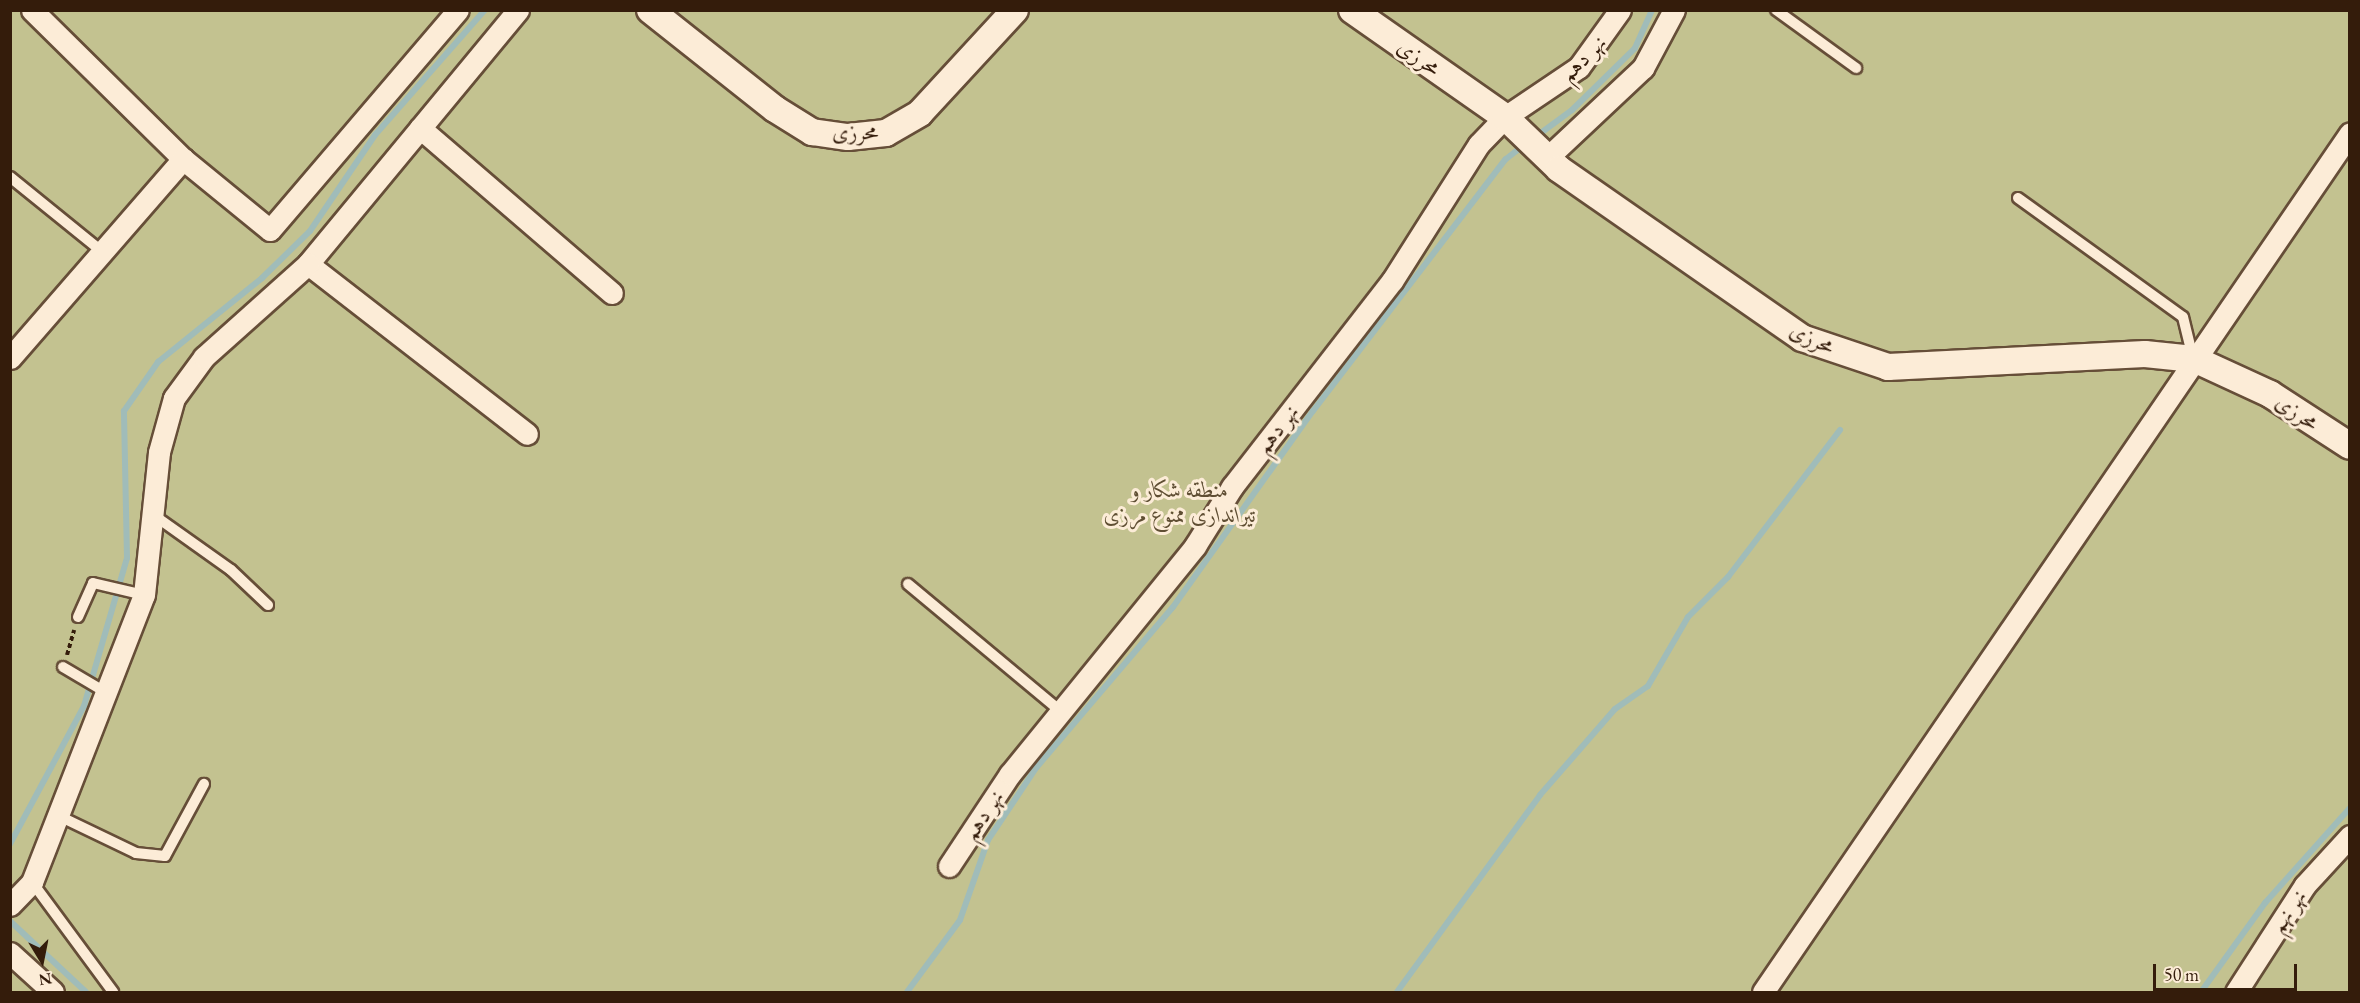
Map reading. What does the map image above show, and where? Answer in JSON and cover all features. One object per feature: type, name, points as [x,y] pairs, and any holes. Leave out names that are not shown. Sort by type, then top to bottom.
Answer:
[{"type":"street","points":[[32,10],[183,159],[270,230],[458,10]]},
{"type":"street","points":[[12,903],[32,882],[59,816],[137,593],[155,516],[159,452],[174,398],[204,357],[308,264],[518,10]]},
{"type":"street","name":"محرزی","points":[[650,10],[775,109],[812,132],[848,137],[886,133],[920,113],[1015,10]]},
{"type":"street","name":"محرزی","points":[[1352,10],[1510,121],[1543,154],[1802,338],[1888,367],[2145,354],[2194,360],[2270,394],[2349,446]]},
{"type":"street","name":"نهر دهم","points":[[949,866],[1059,711],[1195,546],[1232,487],[1392,281],[1479,144],[1579,67],[1620,10]]},
{"type":"street","points":[[1543,154],[1643,68],[1674,10]]},
{"type":"street","points":[[420,128],[612,293]]},
{"type":"street","points":[[1763,993],[2349,133]]},
{"type":"street","points":[[10,358],[104,253],[183,159]]},
{"type":"street","points":[[308,264],[527,434]]},
{"type":"street","name":"نهر نهم","points":[[2236,993],[2305,885],[2349,836]]},
{"type":"street","points":[[10,953],[53,993]]},
{"type":"lane","points":[[1776,10],[1856,68]]},
{"type":"lane","points":[[10,177],[104,253]]},
{"type":"lane","points":[[2018,198],[2183,316],[2194,360]]},
{"type":"lane","points":[[155,516],[231,570],[267,605]]},
{"type":"lane","points":[[78,616],[93,583],[137,593]]},
{"type":"lane","points":[[908,584],[1059,711]]},
{"type":"lane","points":[[63,667],[103,690]]},
{"type":"lane","points":[[59,816],[136,853],[165,856],[204,784]]},
{"type":"lane","points":[[32,882],[113,993]]},
{"type":"path","points":[[63,667],[78,616]]},
{"type":"green space","name":"منطقه شکار و تیراندازی ممنوع مرزی","points":[[11,11],[2349,11],[2349,992],[11,992]]},
{"type":"waterway","points":[[10,844],[84,706],[127,558],[124,411],[158,362],[262,278],[310,231],[375,135],[485,10]]},
{"type":"waterway","points":[[1534,138],[1572,110],[1635,48],[1652,10]]},
{"type":"waterway","points":[[907,992],[960,920],[988,840],[1036,768],[1173,607],[1313,411],[1506,159],[1525,144]]},
{"type":"waterway","points":[[1397,992],[1540,795],[1615,709],[1648,686],[1688,617],[1728,577],[1840,430]]},
{"type":"waterway","points":[[2201,992],[2265,903],[2350,808]]},
{"type":"waterway","points":[[10,921],[86,992]]}]
